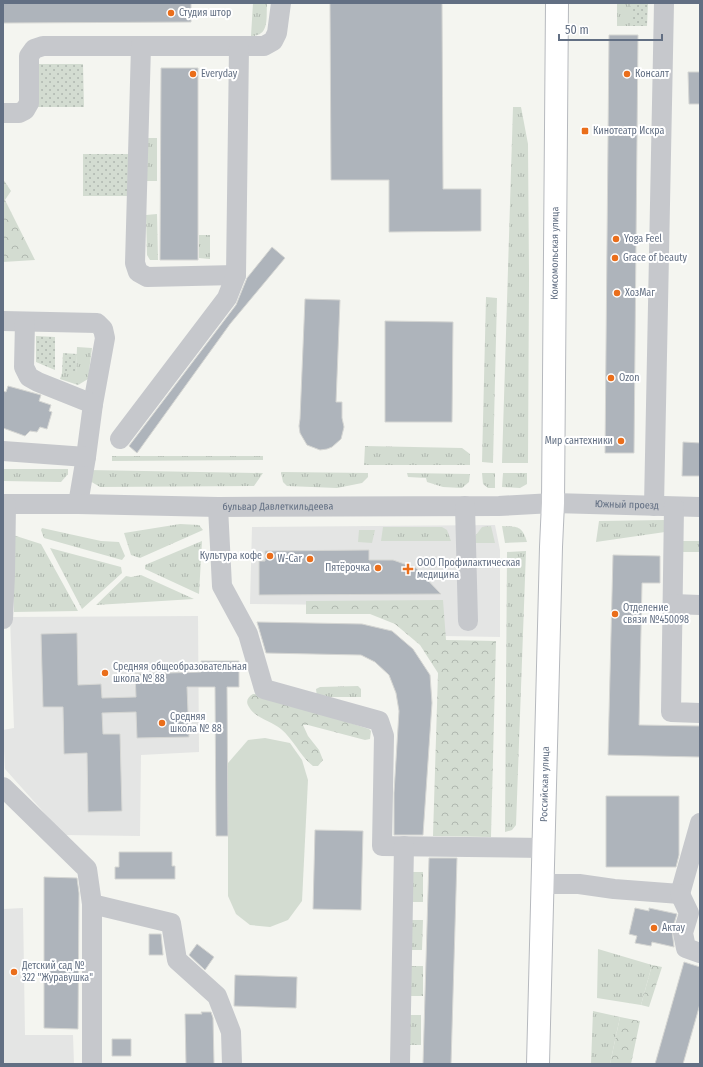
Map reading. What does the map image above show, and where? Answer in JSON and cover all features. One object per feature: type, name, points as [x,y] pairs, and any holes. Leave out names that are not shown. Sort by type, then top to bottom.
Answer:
[{"type":"main road","name":"Комсомольская улица","points":[[553,503],[557,3]]},
{"type":"main road","name":"Российская улица","points":[[538,1064],[553,503]]},
{"type":"street","points":[[3,113],[19,113],[25,110],[29,102],[29,56],[34,49],[43,46],[264,46],[273,41],[277,32],[281,3]]},
{"type":"street","points":[[654,506],[664,3]]},
{"type":"street","points":[[141,46],[135,263],[138,272],[147,277],[236,275]]},
{"type":"street","points":[[120,439],[227,298],[236,275],[239,47]]},
{"type":"street","points":[[3,321],[96,323],[103,329],[105,338],[93,404],[78,504]]},
{"type":"street","points":[[25,322],[24,367],[29,377],[93,404]]},
{"type":"street","points":[[3,451],[86,457]]},
{"type":"street","name":"Южный проезд","points":[[553,503],[700,507]]},
{"type":"street","name":"бульвар Давлеткильдеева","points":[[4,504],[218,507],[465,506],[553,503]]},
{"type":"street","points":[[3,619],[4,504]]},
{"type":"street","points":[[465,506],[468,621]]},
{"type":"street","points":[[218,507],[222,586],[248,634],[264,690],[379,721],[384,736],[382,846],[544,848]]},
{"type":"street","points":[[674,507],[671,712],[700,713]]},
{"type":"street","points":[[673,604],[700,605]]},
{"type":"street","points":[[3,787],[87,869],[92,904],[92,1064]]},
{"type":"street","points":[[700,823],[680,894],[688,913],[683,933],[686,948],[700,953]]},
{"type":"street","points":[[400,1064],[404,846]]},
{"type":"street","points":[[543,884],[579,884],[614,889],[680,894]]},
{"type":"street","points":[[92,904],[171,923],[177,960],[218,996],[231,1032],[232,1064]]},
{"type":"shaded area","points":[[495,525],[500,550],[500,637],[444,636],[439,606],[250,604],[252,527]]},
{"type":"shaded area","name":"Средняя общеобразовательная школа № 88","points":[[198,616],[199,752],[141,755],[140,836],[64,835],[5,769],[3,730],[14,728],[10,617]]},
{"type":"shaded area","name":"Детский сад № 322 \"Журавушка\"","points":[[23,908],[25,1035],[73,1035],[74,1064],[3,1064],[3,909]]},
{"type":"green space","points":[[253,3],[267,3],[267,20],[264,30],[261,33],[251,36]]},
{"type":"green space","points":[[617,3],[631,3],[631,26],[617,26]]},
{"type":"green space","points":[[631,3],[648,3],[647,26],[631,26]]},
{"type":"green space","points":[[35,64],[83,64],[84,107],[35,107]]},
{"type":"green space","points":[[513,107],[521,107],[528,144],[528,463],[502,463]]},
{"type":"green space","points":[[147,138],[157,138],[157,181],[147,181]]},
{"type":"green space","points":[[83,154],[130,154],[130,196],[83,196]]},
{"type":"green space","points":[[3,179],[11,191],[5,200],[35,260],[3,262]]},
{"type":"green space","points":[[157,214],[158,260],[150,260],[147,255],[146,215]]},
{"type":"green space","points":[[199,235],[210,235],[210,259],[199,258]]},
{"type":"green space","points":[[486,297],[497,298],[493,463],[482,462]]},
{"type":"green space","points":[[36,336],[55,337],[55,370],[36,362]]},
{"type":"green space","points":[[77,347],[92,348],[88,379],[78,385],[60,379],[62,373],[76,373]]},
{"type":"green space","points":[[63,353],[77,354],[76,373],[62,373]]},
{"type":"green space","points":[[365,446],[462,448],[470,454],[470,465],[364,465]]},
{"type":"green space","points":[[112,456],[263,456],[263,460],[112,461]]},
{"type":"green space","points":[[3,469],[68,469],[68,474],[61,482],[3,481]]},
{"type":"green space","points":[[88,470],[263,473],[254,486],[100,487],[90,481]]},
{"type":"green space","points":[[281,472],[368,473],[368,477],[362,483],[337,488],[287,486],[283,482]]},
{"type":"green space","points":[[407,473],[470,474],[469,482],[462,488],[443,487],[427,482],[426,478],[408,477]]},
{"type":"green space","points":[[482,473],[495,473],[495,488],[488,488],[483,484]]},
{"type":"green space","points":[[503,473],[527,473],[527,484],[520,488],[502,487]]},
{"type":"green space","points":[[665,520],[665,532],[596,542],[599,521]]},
{"type":"green space","points":[[180,524],[199,525],[203,530],[140,558],[131,555],[124,533]]},
{"type":"green space","points":[[491,526],[495,543],[474,543],[476,535],[482,527]]},
{"type":"green space","points":[[502,526],[518,528],[523,532],[527,542],[505,543]]},
{"type":"green space","points":[[383,527],[442,527],[447,530],[451,541],[381,541]]},
{"type":"green space","points":[[42,528],[101,541],[119,542],[125,556],[122,560],[44,538],[41,530]]},
{"type":"green space","points":[[359,530],[375,530],[372,543],[358,542]]},
{"type":"green space","points":[[13,535],[41,544],[78,611],[14,612]]},
{"type":"green space","points":[[202,541],[199,594],[145,569],[145,565]]},
{"type":"green space","points":[[683,541],[700,541],[700,552],[683,552]]},
{"type":"green space","points":[[50,548],[121,567],[122,573],[82,609]]},
{"type":"green space","points":[[526,551],[516,825],[512,830],[505,832],[507,552]]},
{"type":"green space","points":[[141,575],[194,599],[96,605],[126,576],[131,577]]},
{"type":"green space","points":[[443,600],[446,640],[496,641],[491,837],[433,836],[438,673],[420,645],[395,624],[370,614],[306,614],[306,601]]},
{"type":"green space","points":[[358,686],[361,689],[361,697],[317,697],[316,689],[320,687]]},
{"type":"green space","points":[[253,694],[259,694],[369,729],[371,731],[370,739],[365,740],[303,725],[308,736],[319,750],[323,760],[318,766],[313,766],[304,758],[290,738],[281,729],[259,717],[252,711],[247,701]]},
{"type":"green space","points":[[265,738],[290,743],[302,760],[308,780],[302,901],[288,920],[270,927],[250,925],[236,914],[228,896],[228,763],[248,740]]},
{"type":"green space","points":[[411,872],[423,872],[423,902],[410,902]]},
{"type":"green space","points":[[410,920],[423,920],[422,950],[410,950]]},
{"type":"green space","points":[[598,949],[652,965],[641,1005],[597,998]]},
{"type":"green space","points":[[652,965],[662,967],[649,1007],[641,1005]]},
{"type":"green space","points":[[411,966],[423,966],[423,996],[410,996]]},
{"type":"green space","points":[[593,1011],[620,1017],[610,1064],[591,1064]]},
{"type":"green space","points":[[408,1015],[421,1015],[421,1045],[408,1045]]},
{"type":"green space","points":[[620,1017],[640,1021],[631,1064],[610,1064]]},
{"type":"building","points":[[3,3],[191,3],[191,22],[3,23]]},
{"type":"building","points":[[330,3],[442,3],[443,189],[481,189],[481,231],[389,232],[389,180],[331,180]]},
{"type":"building","points":[[609,35],[638,35],[634,453],[605,453]]},
{"type":"building","points":[[161,68],[198,68],[198,260],[160,260]]},
{"type":"building","points":[[688,72],[700,72],[700,104],[689,104]]},
{"type":"building","points":[[272,247],[285,258],[230,324],[137,453],[129,446],[236,305],[247,278]]},
{"type":"building","points":[[305,299],[340,300],[336,402],[342,402],[342,418],[344,427],[341,439],[332,447],[320,450],[307,445],[300,433],[299,426]]},
{"type":"building","points":[[385,321],[453,322],[452,422],[385,422]]},
{"type":"building","points":[[8,386],[41,395],[39,401],[51,405],[49,411],[52,412],[47,429],[40,427],[37,432],[30,431],[25,436],[3,428],[3,391],[6,392]]},
{"type":"building","points":[[683,442],[700,443],[700,476],[682,476]]},
{"type":"building","points":[[369,550],[369,560],[393,560],[416,568],[441,594],[259,595],[259,561],[265,561],[265,551]]},
{"type":"building","points":[[613,555],[660,556],[660,583],[642,583],[639,725],[700,726],[700,757],[608,755]]},
{"type":"building","points":[[257,622],[362,624],[392,631],[413,649],[430,675],[432,703],[423,835],[394,835],[394,793],[399,711],[396,693],[389,675],[375,662],[361,655],[266,653]]},
{"type":"building","name":"Средняя школа № 88","points":[[77,633],[78,685],[101,684],[102,698],[136,697],[135,674],[201,672],[201,661],[239,661],[239,687],[227,687],[228,836],[216,836],[215,687],[187,687],[189,737],[137,738],[136,712],[102,713],[103,734],[120,734],[122,811],[88,812],[87,753],[64,754],[63,707],[43,707],[41,634]]},
{"type":"building","points":[[606,796],[679,796],[679,855],[676,867],[606,867]]},
{"type":"building","points":[[315,830],[363,831],[361,910],[313,909]]},
{"type":"building","points":[[119,852],[172,852],[172,866],[175,866],[175,879],[115,879],[115,867],[119,867]]},
{"type":"building","points":[[429,858],[457,858],[451,1064],[423,1064]]},
{"type":"building","points":[[44,877],[77,878],[79,893],[78,1029],[44,1028]]},
{"type":"building","name":"Актау","points":[[635,908],[649,911],[649,908],[677,914],[672,930],[674,947],[652,942],[651,946],[635,943],[637,936],[629,934]]},
{"type":"building","points":[[149,934],[161,934],[163,955],[149,955]]},
{"type":"building","points":[[197,944],[214,957],[205,970],[189,955]]},
{"type":"building","points":[[684,962],[700,967],[700,1004],[683,1064],[655,1064]]},
{"type":"building","points":[[235,975],[297,977],[296,1008],[234,1006]]},
{"type":"building","points":[[201,1012],[211,1012],[213,1018],[214,1064],[186,1064],[185,1014],[202,1014]]},
{"type":"building","points":[[112,1039],[131,1039],[131,1056],[112,1056]]},
{"type":"place","name":"Студия штор","points":[[171,13]]},
{"type":"place","name":"Everyday","points":[[193,74]]},
{"type":"place","name":"Консалт","points":[[627,74]]},
{"type":"place","name":"Кинотеатр Искра","points":[[585,131]]},
{"type":"place","name":"Yoga Feel","points":[[616,239]]},
{"type":"place","name":"Grace of beauty","points":[[615,258]]},
{"type":"place","name":"ХозМаг","points":[[617,293]]},
{"type":"place","name":"Ozon","points":[[611,378]]},
{"type":"place","name":"Мир сантехники","points":[[621,441]]},
{"type":"place","name":"Культура кофе","points":[[270,556]]},
{"type":"place","name":"W-Car","points":[[310,559]]},
{"type":"place","name":"Пятёрочка","points":[[378,568]]},
{"type":"place","name":"ООО Профилактическая медицина","points":[[408,569]]},
{"type":"place","name":"Отделение связи №450098","points":[[615,614]]},
{"type":"place","name":"Средняя общеобразовательная школа № 88","points":[[105,673]]},
{"type":"place","name":"Средняя школа № 88","points":[[162,723]]},
{"type":"place","name":"Актау","points":[[654,928]]},
{"type":"place","name":"Детский сад № 322 \"Журавушка\"","points":[[14,972]]}]
